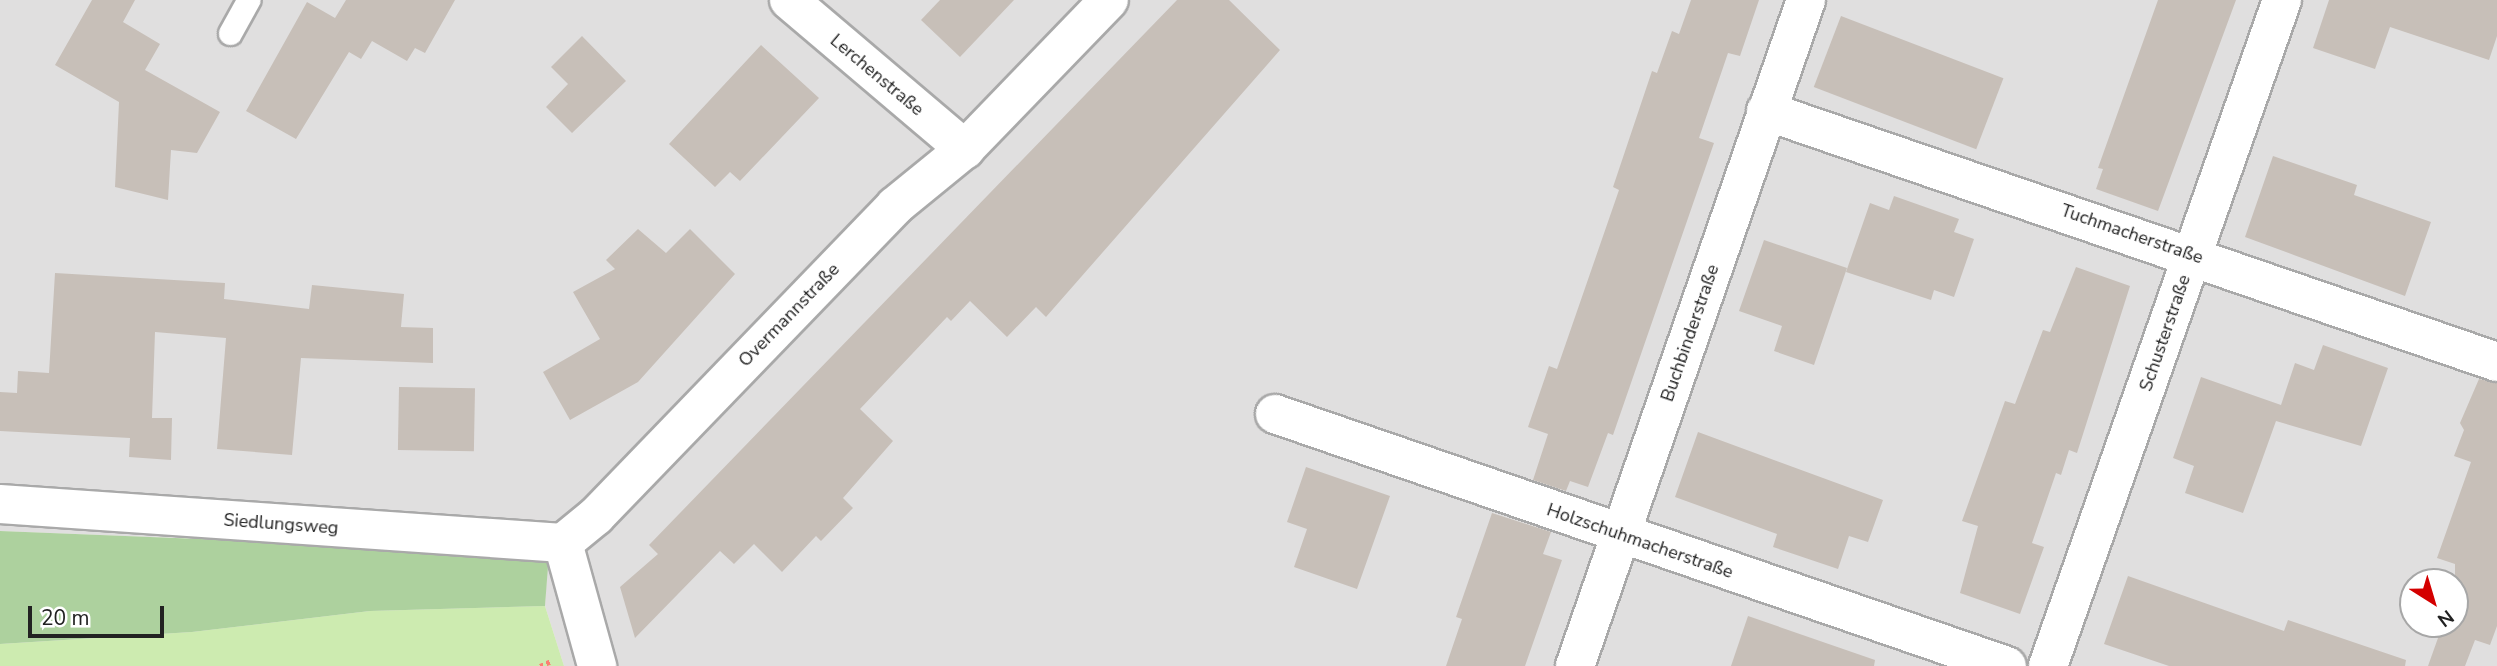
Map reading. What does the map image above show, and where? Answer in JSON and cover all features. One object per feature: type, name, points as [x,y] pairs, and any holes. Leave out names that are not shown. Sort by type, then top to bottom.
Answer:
[{"type":"street","name":"Lerchenstraße","points":[[789,0],[965,149]]},
{"type":"street","name":"Overmannstraße","points":[[563,543],[596,516],[895,206],[965,149],[1109,0]]},
{"type":"street","name":"Buchbinderstraße","points":[[1574,666],[1806,0]]},
{"type":"street","name":"Schusterstraße","points":[[2048,666],[2282,0]]},
{"type":"street","name":"Tuchmacherstraße","points":[[1766,111],[2192,254],[2497,362]]},
{"type":"street","name":"Holzschuhmacherstraße","points":[[1275,414],[1620,535],[2007,666]]},
{"type":"street","name":"Siedlungsweg","points":[[0,504],[563,543]]},
{"type":"street","points":[[563,543],[597,666]]},
{"type":"lane","points":[[230,33],[248,0]]},
{"type":"shaded area","points":[[0,0],[2497,0],[2497,666],[564,666],[545,606],[548,553],[0,531]]},
{"type":"green space","points":[[0,531],[549,553],[545,606],[370,611],[192,632],[0,644]]},
{"type":"green space","points":[[545,606],[564,666],[0,666],[0,644],[192,632],[370,611]]},
{"type":"building","points":[[92,0],[135,0],[123,22],[160,44],[145,70],[220,112],[197,153],[171,150],[168,200],[115,187],[119,102],[55,65]]},
{"type":"building","points":[[346,0],[455,0],[425,53],[415,48],[407,61],[372,41],[361,59],[349,52],[296,139],[246,111],[307,2],[335,18]]},
{"type":"building","points":[[940,0],[1014,0],[960,57],[921,20]]},
{"type":"building","points":[[1177,0],[1229,0],[1280,50],[1046,317],[1036,307],[1007,337],[970,301],[951,321],[947,317],[860,409],[893,441],[843,498],[853,508],[821,541],[816,536],[782,572],[754,544],[734,564],[720,551],[635,638],[620,587],[658,554],[649,545]]},
{"type":"building","points":[[1691,0],[1759,0],[1740,56],[1728,53],[1699,138],[1714,143],[1613,435],[1608,433],[1588,487],[1570,481],[1566,491],[1533,480],[1548,434],[1528,427],[1549,366],[1557,369],[1619,190],[1613,187],[1652,71],[1657,73],[1672,31],[1679,34]]},
{"type":"building","points":[[2158,0],[2236,0],[2158,211],[2096,189],[2103,169],[2098,168]]},
{"type":"building","points":[[2329,0],[2497,0],[2497,36],[2489,60],[2390,27],[2375,69],[2313,48]]},
{"type":"building","points":[[1841,16],[2003,78],[1976,149],[1814,87]]},
{"type":"building","points":[[582,36],[626,81],[572,133],[546,107],[568,84],[551,67]]},
{"type":"building","points":[[761,45],[819,98],[740,181],[730,172],[715,187],[669,144]]},
{"type":"building","points":[[2273,156],[2357,185],[2354,195],[2431,222],[2405,296],[2245,237]]},
{"type":"building","points":[[1894,196],[1959,219],[1954,232],[1974,239],[1954,297],[1934,290],[1931,300],[1846,272],[1870,203],[1889,210]]},
{"type":"building","points":[[638,229],[666,253],[690,229],[735,274],[638,382],[570,420],[543,372],[600,339],[573,292],[615,269],[606,260]]},
{"type":"building","points":[[1764,240],[1847,268],[1814,365],[1774,351],[1782,326],[1739,311]]},
{"type":"building","points":[[2076,267],[2130,286],[2077,453],[2069,450],[2061,475],[2056,473],[2032,543],[2044,547],[2020,614],[1960,593],[1978,526],[1962,521],[2005,401],[2015,404],[2043,330],[2050,332]]},
{"type":"building","points":[[55,273],[225,283],[224,299],[309,309],[312,285],[404,294],[401,327],[433,328],[433,363],[301,358],[292,455],[217,449],[226,338],[155,332],[152,418],[172,418],[171,460],[129,457],[130,438],[0,431],[0,392],[17,393],[18,371],[49,373]]},
{"type":"building","points":[[2323,345],[2388,368],[2361,446],[2276,421],[2243,513],[2185,493],[2194,466],[2173,458],[2201,377],[2281,405],[2295,363],[2314,370]]},
{"type":"building","points":[[2479,379],[2497,383],[2497,626],[2490,645],[2475,640],[2465,666],[2428,666],[2438,638],[2469,638],[2469,568],[2455,568],[2455,564],[2437,558],[2471,462],[2454,456],[2464,430],[2460,423]]},
{"type":"building","points":[[399,387],[475,388],[474,451],[398,450]]},
{"type":"building","points":[[1698,432],[1883,500],[1868,542],[1849,536],[1838,569],[1773,547],[1777,534],[1675,497]]},
{"type":"building","points":[[1306,467],[1390,496],[1357,589],[1294,567],[1307,529],[1287,522]]},
{"type":"building","points":[[1492,513],[1551,532],[1543,554],[1562,560],[1525,666],[1446,666],[1462,619],[1456,617]]},
{"type":"building","points":[[2128,576],[2284,631],[2288,620],[2406,660],[2405,666],[2169,666],[2104,644]]},
{"type":"building","points":[[1748,616],[1875,660],[1874,666],[1731,666]]}]
